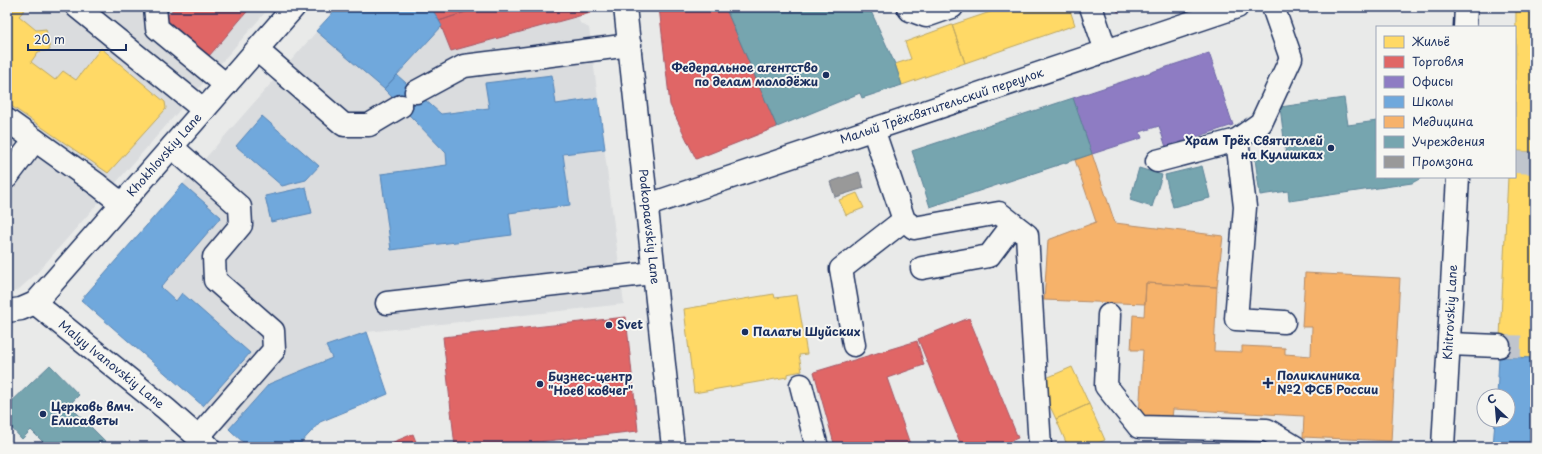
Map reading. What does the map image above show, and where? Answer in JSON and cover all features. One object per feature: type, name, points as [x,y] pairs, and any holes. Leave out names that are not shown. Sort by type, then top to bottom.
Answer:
[{"type":"street","points":[[77,7],[204,110]]},
{"type":"street","points":[[154,7],[156,28],[226,85]]},
{"type":"street","name":"Khokhlovskiy Lane","points":[[35,303],[294,7]]},
{"type":"street","name":"Podkopaevskiy Lane","points":[[625,7],[648,205],[653,273],[673,447]]},
{"type":"street","points":[[908,7],[910,10],[926,16],[952,7]]},
{"type":"street","points":[[1091,7],[1106,51]]},
{"type":"street","name":"Малый Трёхсвятительский переулок","points":[[648,205],[1237,7]]},
{"type":"street","points":[[1157,161],[1237,140],[1261,123],[1291,58],[1273,7]]},
{"type":"street","points":[[1465,26],[1466,7]]},
{"type":"street","points":[[257,50],[344,126],[369,125],[408,99],[464,66],[630,45]]},
{"type":"street","points":[[7,120],[122,204]]},
{"type":"street","points":[[873,129],[904,220],[914,228],[999,213],[1027,235],[1040,447]]},
{"type":"street","points":[[7,177],[35,140]]},
{"type":"street","points":[[1237,140],[1245,207],[1236,319],[1284,322]]},
{"type":"street","points":[[172,147],[240,207],[242,225],[214,257],[215,280],[273,330],[274,350],[203,442]]},
{"type":"street","name":"Khitrovskiy Lane","points":[[1443,447],[1458,178]]},
{"type":"street","points":[[854,345],[841,268],[904,220]]},
{"type":"street","points":[[922,268],[989,256],[1013,224]]},
{"type":"street","points":[[387,303],[653,273]]},
{"type":"street","points":[[7,311],[21,309],[35,303]]},
{"type":"street","name":"Malyy Ivanovskiy Lane","points":[[35,303],[166,409],[203,442]]},
{"type":"street","points":[[1109,315],[1106,386],[1139,427],[1267,430],[1296,447]]},
{"type":"street","points":[[1449,344],[1499,346]]},
{"type":"street","points":[[801,385],[817,447]]},
{"type":"shaded area","points":[[7,7],[270,7],[36,274],[18,290],[7,294]]},
{"type":"shaded area","points":[[338,7],[431,7],[442,26],[451,51],[578,17],[580,23],[589,28],[624,304],[367,332],[326,346],[332,358],[269,384],[229,429],[81,300]]},
{"type":"building: Жильё","points":[[7,7],[27,7],[19,16],[36,30],[46,29],[50,50],[38,52],[31,62],[55,80],[63,71],[76,80],[101,48],[165,102],[165,110],[108,173],[7,103]]},
{"type":"building: Жильё","points":[[1005,7],[1069,7],[1075,25],[965,63],[952,25]]},
{"type":"building: Жильё","points":[[1516,7],[1535,7],[1535,152],[1516,151]]},
{"type":"building: Жильё","points":[[952,25],[965,63],[902,85],[895,64],[911,59],[905,42]]},
{"type":"building: Жильё","points":[[1516,151],[1535,152],[1535,358],[1499,357],[1508,178],[1516,178]]},
{"type":"building: Жильё","points":[[857,193],[864,208],[846,215],[839,200]]},
{"type":"building: Жильё","name":"Палаты Шуйских","points":[[774,294],[775,298],[797,295],[807,354],[799,355],[802,371],[787,374],[787,377],[694,393],[684,309]]},
{"type":"building: Жильё","points":[[1072,367],[1089,404],[1056,419],[1044,394],[1044,379]]},
{"type":"building: Жильё","points":[[1089,404],[1105,440],[1090,447],[1068,447],[1056,419]]},
{"type":"building: Торговля","points":[[175,7],[251,7],[209,56],[165,18]]},
{"type":"building: Торговля","points":[[431,7],[465,7],[468,11],[439,21]]},
{"type":"building: Торговля","points":[[481,7],[589,7],[590,13],[451,51],[439,21]]},
{"type":"building: Торговля","points":[[659,7],[725,7],[777,127],[696,159],[670,105]]},
{"type":"building: Торговля","points":[[1116,7],[1134,7],[1118,12]]},
{"type":"building: Торговля","name":"Бизнес-центр \"Ноев ковчег\"","points":[[626,317],[638,431],[492,447],[455,447],[443,337]]},
{"type":"building: Торговля","points":[[969,318],[1018,438],[996,447],[962,447],[918,339]]},
{"type":"building: Торговля","points":[[917,341],[924,365],[887,378],[911,447],[835,447],[814,372]]},
{"type":"building: Торговля","points":[[413,434],[418,447],[381,447]]},
{"type":"building: Офисы","points":[[1209,53],[1233,125],[1166,147],[1159,126],[1140,132],[1142,138],[1092,154],[1073,98]]},
{"type":"building: Школы","points":[[338,7],[431,7],[442,26],[384,89],[316,31]]},
{"type":"building: Школы","points":[[397,75],[441,114],[489,108],[485,83],[552,75],[556,104],[598,98],[605,149],[563,154],[570,205],[509,213],[512,235],[391,250],[381,174],[447,165],[446,153],[384,89]]},
{"type":"building: Школы","points":[[262,116],[319,166],[306,180],[282,186],[236,146]]},
{"type":"building: Школы","points":[[183,184],[221,217],[161,287],[176,301],[182,293],[250,353],[203,406],[81,300]]},
{"type":"building: Школы","points":[[306,187],[312,213],[271,222],[265,196]]},
{"type":"building: Школы","points":[[367,332],[388,394],[320,422],[297,447],[248,447],[229,429],[269,384],[332,358],[326,346]]},
{"type":"building: Школы","points":[[1499,357],[1535,358],[1535,447],[1493,447],[1494,428],[1516,428],[1516,388],[1497,388]]},
{"type":"building: Медицина","points":[[1092,154],[1115,223],[1223,236],[1217,287],[1146,283],[1145,304],[1044,300],[1048,240],[1096,222],[1075,160]]},
{"type":"building: Медицина","name":"Поликлиника №2 ФСБ России","points":[[1305,273],[1400,278],[1391,441],[1303,437],[1304,416],[1173,409],[1172,418],[1139,416],[1143,350],[1131,350],[1133,315],[1144,316],[1146,283],[1217,287],[1214,351],[1242,352],[1242,346],[1285,348],[1285,354],[1311,356],[1312,327],[1302,327]]},
{"type":"building: Учреждения","name":"Федеральное агентство по делам молодёжи","points":[[725,7],[869,7],[895,64],[902,85],[862,98],[860,93],[777,127]]},
{"type":"building: Учреждения","points":[[1073,98],[1092,154],[930,207],[912,151]]},
{"type":"building: Учреждения","name":"Храм Трёх Святителей на Кулишках","points":[[1344,98],[1348,125],[1376,121],[1376,178],[1421,178],[1412,183],[1289,201],[1288,191],[1260,195],[1255,159],[1286,155],[1280,107]]},
{"type":"building: Учреждения","points":[[1202,166],[1210,198],[1173,207],[1165,175]]},
{"type":"building: Учреждения","points":[[1139,168],[1162,175],[1152,207],[1130,200]]},
{"type":"building: Учреждения","name":"Церковь вмч. Елисаветы","points":[[50,365],[79,395],[69,405],[111,447],[48,447],[31,430],[22,439],[7,423],[7,406]]},
{"type":"building: Промзона","points":[[859,172],[864,188],[835,197],[830,182]]},
{"type":"tunnel","points":[[1516,162],[1535,163]]},
{"type":"tunnel","points":[[1499,346],[1535,347]]},
{"type":"place","name":"Федеральное агентство по делам молодёжи","points":[[826,75]]},
{"type":"place","name":"Храм Трёх Святителей на Кулишках","points":[[1331,148]]},
{"type":"place","name":"Svet","points":[[609,325]]},
{"type":"place","name":"Палаты Шуйских","points":[[745,332]]},
{"type":"place","name":"Поликлиника №2 ФСБ России","points":[[1268,383]]},
{"type":"place","name":"Бизнес-центр \"Ноев ковчег\"","points":[[540,384]]},
{"type":"place","name":"Церковь вмч. Елисаветы","points":[[43,414]]}]
